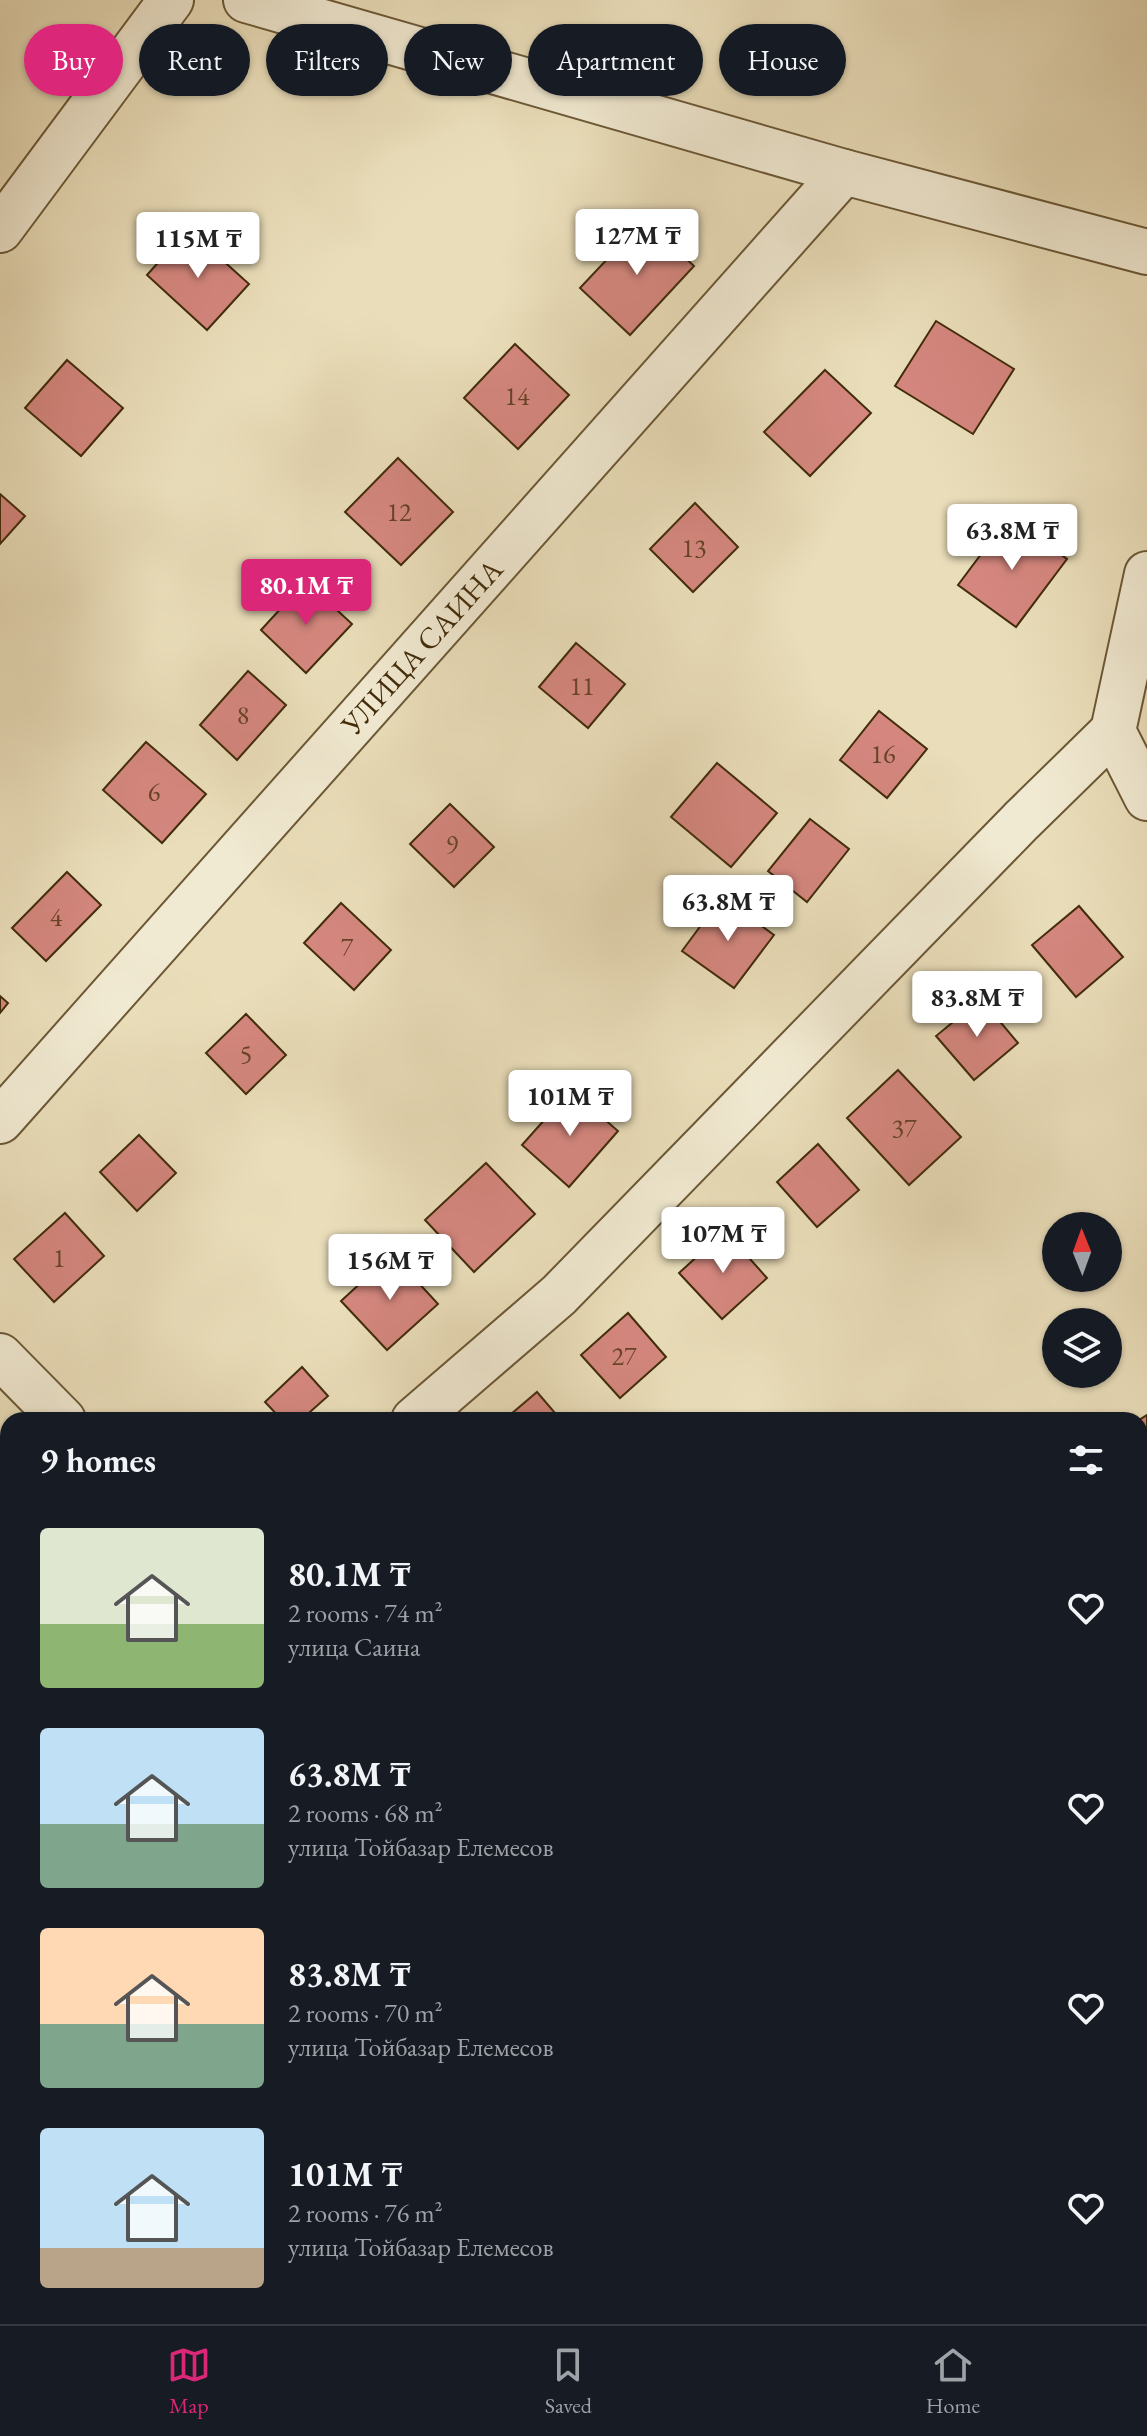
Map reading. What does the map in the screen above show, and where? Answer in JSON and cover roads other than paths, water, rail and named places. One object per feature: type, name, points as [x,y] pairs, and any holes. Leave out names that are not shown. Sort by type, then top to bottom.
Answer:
[{"type":"street","points":[[0,230],[171,0]]},
{"type":"street","points":[[246,0],[844,172],[1147,252]]},
{"type":"street","name":"УЛИЦА САИНА","points":[[0,1121],[844,172]]},
{"type":"street","points":[[423,1412],[559,1295],[1021,821],[1113,731],[1147,574]]},
{"type":"street","points":[[1113,731],[1147,798]]},
{"type":"street","points":[[0,1356],[55,1412]]}]
